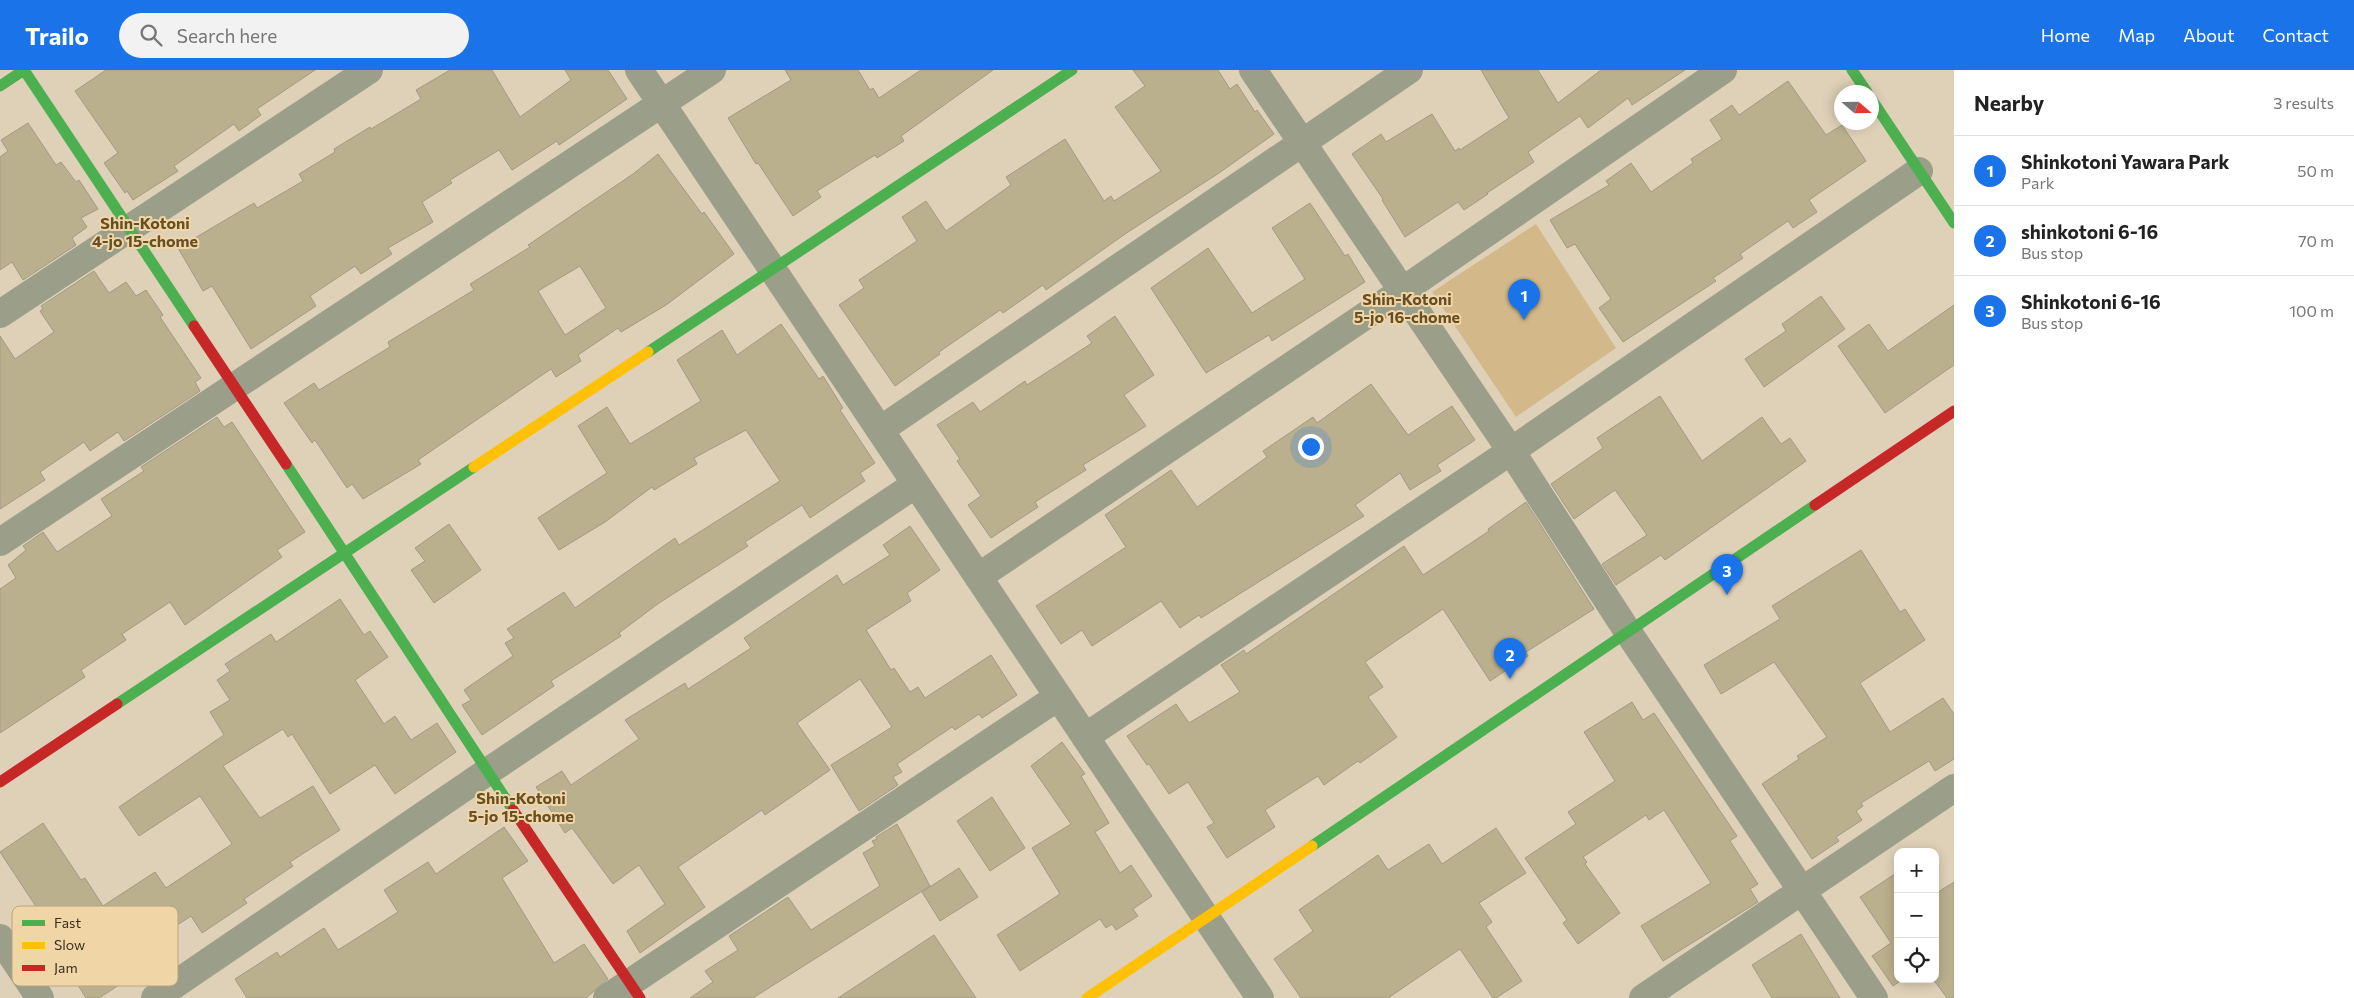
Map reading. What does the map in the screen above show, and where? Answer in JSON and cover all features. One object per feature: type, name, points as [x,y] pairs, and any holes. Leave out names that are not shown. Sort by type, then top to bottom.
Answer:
[{"type":"street","points":[[0,86],[24,70],[345,553],[487,772],[634,990]]},
{"type":"street","points":[[0,314],[369,70]]},
{"type":"street","points":[[639,70],[1260,998]]},
{"type":"street","points":[[0,542],[712,70]]},
{"type":"street","points":[[0,782],[1072,70]]},
{"type":"street","points":[[1253,70],[1511,451],[1628,632],[1874,998]]},
{"type":"street","points":[[880,430],[1409,70]]},
{"type":"street","points":[[978,577],[1402,291],[1722,70]]},
{"type":"street","points":[[1852,70],[1862,85]]},
{"type":"street","points":[[1879,111],[1954,223]]},
{"type":"street","points":[[1085,737],[1511,451],[1919,171]]},
{"type":"street","points":[[1087,998],[1954,411]]},
{"type":"street","points":[[178,982],[916,484]]},
{"type":"street","points":[[607,998],[634,990],[1058,697]]},
{"type":"street","points":[[1643,998],[1954,788]]},
{"type":"street","points":[[0,938],[12,956]]},
{"type":"street","points":[[32,986],[40,998]]},
{"type":"street","points":[[155,998],[173,986]]},
{"type":"shaded area","points":[[1536,224],[1616,348],[1516,417],[1432,292]]},
{"type":"building","points":[[106,70],[315,70],[257,109],[261,115],[239,131],[234,124],[174,166],[178,171],[133,200],[127,191],[125,193],[104,163],[118,153],[75,91]]},
{"type":"building","points":[[450,70],[492,70],[520,117],[571,80],[565,70],[608,70],[627,99],[559,145],[557,141],[512,170],[499,150],[450,180],[452,183],[422,202],[433,222],[388,248],[392,254],[361,274],[355,266],[310,296],[316,306],[251,349],[212,286],[203,291],[178,248],[254,203],[257,208],[303,181],[299,174],[335,152],[334,149],[421,99],[416,90]]},
{"type":"building","points":[[785,70],[858,70],[870,90],[873,88],[879,98],[921,70],[993,70],[901,136],[904,141],[877,158],[875,155],[817,191],[821,197],[793,216],[758,163],[756,164],[728,118],[791,80]]},
{"type":"building","points":[[1133,70],[1218,70],[1230,89],[1237,84],[1255,112],[1257,110],[1274,134],[1219,173],[1125,234],[1046,290],[1043,285],[1003,313],[1000,310],[939,352],[940,354],[895,386],[839,305],[864,288],[859,280],[917,241],[902,217],[926,201],[946,231],[1011,185],[1006,177],[1065,139],[1104,201],[1111,196],[1114,201],[1161,171],[1115,107],[1145,86]]},
{"type":"building","points":[[1481,70],[1538,70],[1558,103],[1601,70],[1685,70],[1632,105],[1628,98],[1588,128],[1580,116],[1528,152],[1534,162],[1488,194],[1464,210],[1458,202],[1405,237],[1383,199],[1352,154],[1381,134],[1386,142],[1432,114],[1455,151],[1459,148],[1460,150],[1509,118]]},
{"type":"building","points":[[1788,81],[1826,135],[1834,130],[1845,130],[1866,161],[1809,200],[1817,212],[1793,228],[1788,221],[1740,254],[1743,258],[1713,278],[1716,281],[1623,342],[1599,308],[1611,299],[1575,244],[1567,248],[1550,220],[1609,185],[1606,181],[1631,163],[1651,192],[1693,163],[1691,159],[1722,139],[1710,120],[1732,105],[1739,115]]},
{"type":"building","points":[[28,123],[56,165],[61,162],[76,182],[79,180],[98,209],[81,218],[87,227],[72,238],[76,245],[23,280],[12,262],[0,270],[0,157],[8,151],[1,140]]},
{"type":"building","points":[[658,154],[702,214],[704,212],[734,254],[666,305],[621,332],[618,328],[578,355],[581,361],[556,377],[551,369],[418,460],[421,464],[363,499],[352,484],[347,488],[315,440],[312,443],[284,403],[314,383],[319,390],[390,347],[388,342],[474,290],[470,284],[530,247],[528,245],[633,174]],"holes":[[[580,266],[606,308],[565,335],[538,291]]]},
{"type":"building","points":[[1310,203],[1345,256],[1348,254],[1365,282],[1272,341],[1269,335],[1206,373],[1151,288],[1208,248],[1252,313],[1305,279],[1272,228]]},
{"type":"building","points":[[94,271],[109,293],[126,282],[136,296],[146,290],[163,315],[160,317],[201,378],[195,382],[200,391],[124,441],[118,432],[90,451],[84,442],[40,472],[45,480],[0,509],[0,336],[15,359],[54,332],[40,311],[43,309],[41,306]]},
{"type":"building","points":[[1821,296],[1845,329],[1764,387],[1745,359],[1786,331],[1782,324]]},
{"type":"building","points":[[1954,305],[1954,365],[1885,413],[1838,346],[1869,324],[1888,351]]},
{"type":"building","points":[[1115,316],[1154,375],[1124,395],[1146,426],[1083,465],[1086,470],[1035,502],[1038,507],[991,538],[968,505],[981,496],[957,461],[960,459],[937,425],[973,402],[980,412],[1025,381],[1027,385],[1092,343],[1087,336]]},
{"type":"building","points":[[781,324],[819,379],[823,376],[843,408],[840,410],[875,463],[860,473],[865,481],[810,518],[802,505],[745,542],[748,546],[659,603],[619,633],[621,636],[551,681],[554,686],[482,735],[462,705],[471,700],[464,690],[513,656],[505,643],[514,638],[507,629],[564,592],[575,608],[675,538],[679,545],[780,481],[746,430],[694,458],[697,464],[654,490],[652,487],[605,522],[559,550],[538,518],[607,473],[578,426],[607,407],[630,444],[701,401],[677,360],[722,330],[737,355]]},
{"type":"building","points":[[1371,384],[1408,435],[1452,406],[1475,440],[1437,465],[1441,471],[1410,490],[1400,473],[1355,505],[1364,516],[1201,618],[1199,615],[1180,628],[1161,601],[1092,646],[1082,630],[1061,644],[1036,606],[1126,547],[1105,515],[1171,470],[1197,507],[1267,457],[1263,451],[1313,417],[1317,423]]},
{"type":"building","points":[[1660,396],[1702,461],[1762,417],[1781,444],[1790,438],[1806,461],[1665,560],[1661,555],[1616,585],[1602,564],[1647,535],[1615,490],[1574,519],[1551,484],[1603,448],[1597,438]]},
{"type":"building","points":[[217,417],[224,427],[232,422],[305,532],[277,550],[282,557],[185,625],[170,602],[122,634],[126,640],[81,670],[85,677],[0,733],[0,589],[16,578],[8,565],[26,550],[23,546],[43,532],[57,552],[112,516],[101,499],[144,471],[141,467]]},
{"type":"building","points":[[1526,502],[1594,609],[1526,652],[1528,656],[1490,681],[1443,609],[1365,662],[1383,687],[1368,697],[1397,737],[1324,785],[1318,776],[1265,810],[1275,827],[1227,858],[1207,827],[1214,823],[1188,782],[1169,794],[1127,736],[1176,704],[1189,723],[1240,692],[1221,665],[1244,650],[1246,654],[1404,546],[1423,575],[1489,531],[1488,529]]},
{"type":"building","points":[[449,524],[481,570],[434,603],[411,570],[425,561],[415,548]]},
{"type":"building","points":[[910,526],[940,570],[907,593],[911,601],[866,630],[891,670],[894,668],[910,692],[918,687],[925,698],[991,655],[1017,695],[982,718],[979,714],[955,730],[952,727],[897,764],[902,772],[893,777],[898,785],[859,811],[831,765],[892,727],[860,679],[797,723],[830,770],[765,815],[762,810],[678,867],[705,907],[640,953],[627,931],[665,904],[639,865],[613,884],[572,828],[565,833],[536,787],[562,771],[571,785],[639,739],[625,720],[685,683],[688,689],[751,648],[744,638],[837,575],[843,585],[890,555],[883,545]]},
{"type":"building","points":[[1861,550],[1900,612],[1905,609],[1925,640],[1860,683],[1890,732],[1943,698],[1954,714],[1954,759],[1935,771],[1929,761],[1861,803],[1863,806],[1856,811],[1862,820],[1836,837],[1839,841],[1812,859],[1762,784],[1799,759],[1797,756],[1827,737],[1774,662],[1721,694],[1704,665],[1780,619],[1772,606]]},
{"type":"building","points":[[340,599],[364,635],[370,631],[388,657],[355,680],[384,724],[395,716],[411,740],[437,723],[456,752],[395,794],[375,765],[330,794],[292,734],[288,737],[283,729],[223,766],[260,818],[313,786],[340,830],[290,862],[293,866],[244,899],[247,903],[202,933],[191,916],[178,925],[178,906],[103,906],[155,872],[166,888],[232,844],[200,796],[139,836],[119,807],[224,735],[210,712],[230,700],[217,680],[230,671],[225,664],[271,634],[276,642]]},
{"type":"building","points":[[1632,702],[1643,720],[1654,713],[1737,836],[1730,841],[1758,884],[1750,889],[1758,902],[1663,961],[1641,926],[1711,883],[1664,810],[1649,820],[1646,815],[1583,857],[1587,862],[1585,864],[1620,913],[1578,944],[1563,923],[1567,920],[1525,858],[1576,824],[1568,812],[1615,781],[1584,732]]},
{"type":"building","points":[[1062,742],[1085,774],[1081,776],[1109,823],[1095,832],[1120,873],[1131,865],[1152,896],[1133,909],[1138,916],[1116,930],[1112,924],[1106,928],[1100,919],[1020,971],[997,935],[1060,894],[1032,848],[1071,824],[1031,766]]},
{"type":"building","points":[[992,797],[1025,848],[990,871],[957,821]]},
{"type":"building","points":[[43,823],[81,880],[85,878],[103,906],[36,906],[0,852]]},
{"type":"building","points":[[897,824],[930,886],[753,998],[690,998],[713,982],[705,971],[738,950],[729,936],[788,897],[811,930],[880,886],[863,853],[875,846],[872,841],[877,839],[876,837]]},
{"type":"building","points":[[504,827],[528,861],[502,878],[554,963],[584,944],[608,979],[586,998],[247,998],[235,979],[277,952],[280,957],[324,928],[338,950],[398,912],[384,890],[428,862],[436,874]]},
{"type":"building","points":[[1496,828],[1526,873],[1479,903],[1492,922],[1486,927],[1522,981],[1496,998],[1493,998],[1460,949],[1388,998],[1301,998],[1274,959],[1313,931],[1299,910],[1378,855],[1388,870],[1429,844],[1442,864]]},
{"type":"building","points":[[959,868],[978,897],[940,921],[922,892]]},
{"type":"building","points":[[1894,875],[1894,983],[1897,983],[1893,986],[1872,956],[1891,943],[1860,897]]},
{"type":"building","points":[[1954,882],[1954,998],[1947,998],[1936,983],[1939,983],[1939,891]]},
{"type":"building","points":[[1801,934],[1840,998],[1772,998],[1752,965]]},
{"type":"building","points":[[934,935],[976,998],[838,998]]},
{"type":"building","points":[[79,986],[117,986],[99,998],[86,998]]},
{"type":"traffic: fast","points":[[0,86],[24,70],[194,326]]},
{"type":"traffic: fast","points":[[648,352],[1072,70]]},
{"type":"traffic: fast","points":[[1852,70],[1862,85]]},
{"type":"traffic: fast","points":[[1879,110],[1954,223]]},
{"type":"traffic: fast","points":[[286,464],[513,810]]},
{"type":"traffic: fast","points":[[117,704],[474,467]]},
{"type":"traffic: fast","points":[[1312,846],[1815,505]]},
{"type":"traffic: slow","points":[[474,467],[648,352]]},
{"type":"traffic: slow","points":[[1087,998],[1312,846]]},
{"type":"traffic: jam","points":[[194,326],[286,464]]},
{"type":"traffic: jam","points":[[1815,505],[1954,411]]},
{"type":"traffic: jam","points":[[0,782],[117,704]]},
{"type":"traffic: jam","points":[[513,810],[640,998]]},
{"type":"place","name":"Shinkotoni Yawara Park","points":[[1524,320]]},
{"type":"place","name":"Shinkotoni 6-16","points":[[1727,595]]},
{"type":"place","name":"shinkotoni 6-16","points":[[1510,679]]},
{"type":"district","name":"Shin-Kotoni 4-jo 15-chome","points":[[145,231]]},
{"type":"district","name":"Shin-Kotoni 5-jo 16-chome","points":[[1407,307]]},
{"type":"district","name":"Shin-Kotoni 5-jo 15-chome","points":[[521,806]]}]
